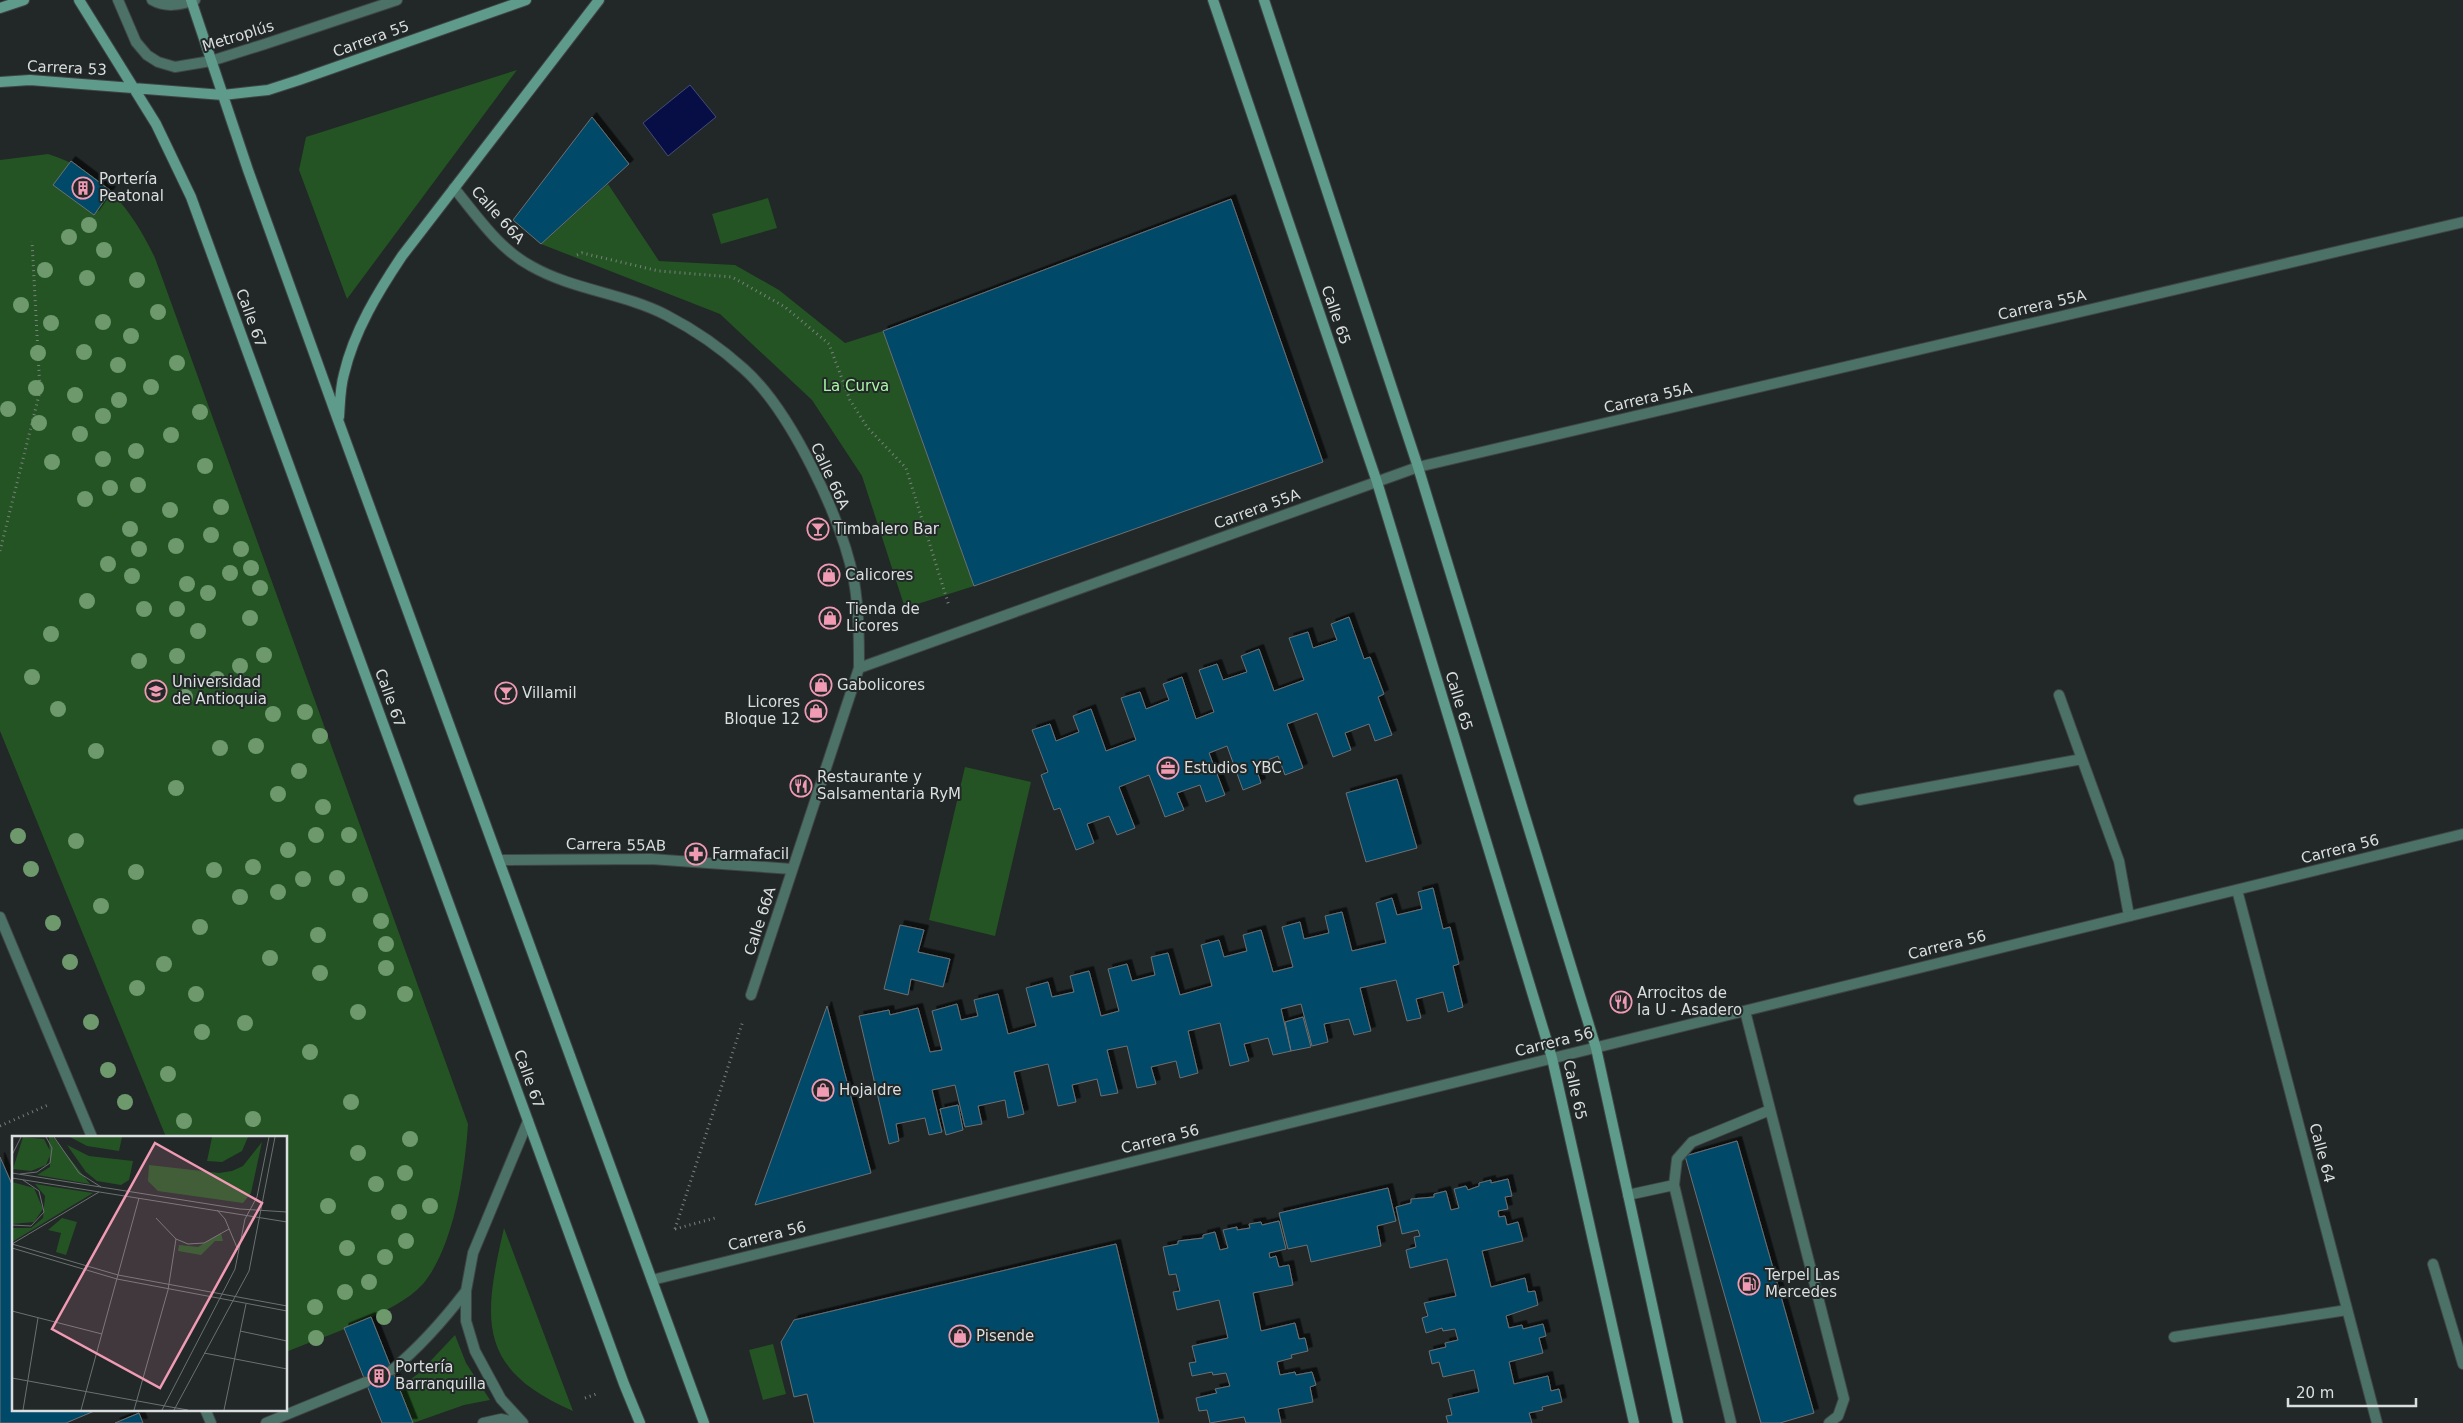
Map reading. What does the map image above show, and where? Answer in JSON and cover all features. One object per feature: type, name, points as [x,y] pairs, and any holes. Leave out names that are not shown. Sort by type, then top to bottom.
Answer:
[{"type":"main road","points":[[0,8],[24,0]]},
{"type":"main road","name":"Calle 67","points":[[79,0],[167,144],[191,197],[640,1423]]},
{"type":"main road","points":[[193,0],[211,61],[248,170],[704,1423]]},
{"type":"main road","name":"Carrera 55","points":[[133,88],[224,95],[268,90],[526,0]]},
{"type":"main road","points":[[338,420],[343,375],[352,345],[382,286],[402,256],[600,0]]},
{"type":"main road","name":"Calle 65","points":[[1213,0],[1376,482],[1552,1058],[1634,1423]]},
{"type":"main road","name":"Calle 65","points":[[1264,0],[1418,467],[1596,1048],[1678,1423]]},
{"type":"main road","name":"Carrera 53","points":[[0,82],[30,80],[133,88]]},
{"type":"street","name":"Metroplús","points":[[118,0],[136,42],[148,56],[158,62],[175,67],[211,61],[397,0]]},
{"type":"street","points":[[152,0],[169,6],[193,0]]},
{"type":"street","name":"Calle 66A","points":[[454,188],[486,228],[513,254],[530,266],[552,277],[634,302],[665,315],[701,336],[745,369],[781,413],[816,476],[836,523],[854,580],[859,624],[859,668],[752,995]]},
{"type":"street","name":"Carrera 55A","points":[[859,668],[1418,467],[2463,222]]},
{"type":"street","points":[[2059,695],[2119,861],[2129,916]]},
{"type":"street","points":[[1859,800],[2082,759]]},
{"type":"street","name":"Carrera 56","points":[[652,1280],[2463,834]]},
{"type":"street","name":"Carrera 55AB","points":[[499,860],[651,859],[792,869]]},
{"type":"street","name":"Calle 64","points":[[2237,890],[2377,1423]]},
{"type":"street","points":[[0,917],[92,1136]]},
{"type":"street","points":[[1745,1011],[1844,1399],[1838,1416],[1829,1423]]},
{"type":"street","points":[[1731,1423],[1674,1184],[1678,1159],[1692,1142],[1770,1110]]},
{"type":"street","points":[[522,1423],[501,1399],[476,1351],[466,1321],[466,1291],[474,1253],[528,1121]]},
{"type":"street","points":[[1628,1195],[1674,1184]]},
{"type":"street","points":[[2433,1264],[2463,1364]]},
{"type":"street","points":[[392,1370],[418,1348],[443,1321],[466,1291]]},
{"type":"street","points":[[2174,1337],[2347,1310]]},
{"type":"street","points":[[266,1423],[366,1382]]},
{"type":"street","points":[[205,1410],[211,1423]]},
{"type":"street","points":[[483,1423],[500,1420],[522,1423]]},
{"type":"path","points":[[0,550],[40,391],[32,241]]},
{"type":"path","points":[[714,1218],[674,1229],[752,995]]},
{"type":"path","points":[[0,1126],[74,1094]]},
{"type":"green space","points":[[517,70],[347,299],[299,170],[306,137]]},
{"type":"green space","name":"Universidad de Antioquia","points":[[48,154],[84,170],[99,181],[125,208],[136,223],[155,258],[468,1124],[461,1186],[450,1230],[434,1268],[423,1284],[396,1305],[378,1314],[288,1351],[288,1136],[166,1136],[0,731],[0,160]]},
{"type":"green space","name":"La Curva","points":[[608,184],[659,261],[735,265],[779,290],[845,343],[883,331],[974,586],[905,608],[862,476],[812,400],[720,314],[541,244]]},
{"type":"green space","points":[[768,198],[777,228],[721,244],[712,214]]},
{"type":"green space","points":[[965,767],[1031,782],[995,936],[929,920]]},
{"type":"green space","points":[[504,1228],[573,1411],[541,1395],[518,1377],[503,1359],[494,1338],[491,1315],[492,1289]]},
{"type":"green space","points":[[455,1335],[466,1363],[490,1400],[464,1405],[413,1423],[399,1388],[419,1373]]},
{"type":"green space","points":[[773,1344],[786,1394],[763,1400],[749,1350]]},
{"type":"shaded area","points":[[690,85],[716,117],[668,156],[643,123]]},
{"type":"building","points":[[592,117],[629,164],[541,244],[513,220]]},
{"type":"building","name":"Portería Peatonal","points":[[71,161],[111,191],[94,215],[53,185]]},
{"type":"building","points":[[1231,199],[1323,462],[974,586],[883,331]]},
{"type":"building","points":[[1349,617],[1364,659],[1370,657],[1384,694],[1378,697],[1392,735],[1375,741],[1369,724],[1345,733],[1351,750],[1333,757],[1317,713],[1287,724],[1303,768],[1285,775],[1278,756],[1255,765],[1261,783],[1243,790],[1227,746],[1209,753],[1225,795],[1206,802],[1200,785],[1177,793],[1184,810],[1165,817],[1149,775],[1119,787],[1135,828],[1117,835],[1109,816],[1087,824],[1094,843],[1076,850],[1060,808],[1054,810],[1041,775],[1048,772],[1032,730],[1050,724],[1056,741],[1079,732],[1073,716],[1091,709],[1106,751],[1136,740],[1121,698],[1140,692],[1146,709],[1169,700],[1163,684],[1182,677],[1196,719],[1214,712],[1199,670],[1217,664],[1223,680],[1247,672],[1241,656],[1259,649],[1274,691],[1304,680],[1289,638],[1308,632],[1313,648],[1337,640],[1331,624]]},
{"type":"building","points":[[1397,779],[1417,848],[1366,862],[1346,793]]},
{"type":"building","points":[[1433,888],[1443,929],[1450,927],[1459,964],[1453,966],[1463,1007],[1448,1012],[1443,992],[1416,999],[1421,1018],[1407,1021],[1396,980],[1360,988],[1371,1031],[1354,1035],[1349,1019],[1324,1024],[1328,1042],[1312,1046],[1301,1004],[1281,1009],[1291,1051],[1273,1055],[1268,1038],[1244,1044],[1249,1061],[1230,1066],[1220,1023],[1188,1031],[1198,1073],[1180,1078],[1176,1061],[1151,1067],[1156,1084],[1137,1088],[1127,1046],[1107,1050],[1118,1093],[1101,1096],[1097,1079],[1072,1085],[1076,1102],[1058,1106],[1048,1064],[1014,1072],[1024,1114],[1008,1118],[1005,1100],[978,1106],[982,1124],[965,1127],[955,1085],[932,1090],[942,1132],[929,1135],[925,1118],[896,1124],[899,1141],[889,1144],[859,1016],[889,1010],[890,1015],[918,1008],[930,1052],[942,1050],[932,1011],[957,1004],[961,1020],[978,1016],[974,1000],[998,994],[1008,1034],[1036,1026],[1026,988],[1048,982],[1052,997],[1074,992],[1070,976],[1089,971],[1101,1016],[1119,1011],[1108,969],[1127,964],[1132,981],[1155,975],[1151,957],[1168,953],[1180,995],[1212,986],[1201,945],[1219,940],[1224,957],[1247,951],[1243,935],[1261,930],[1273,972],[1293,967],[1282,927],[1300,922],[1304,939],[1329,933],[1325,916],[1342,912],[1352,951],[1386,943],[1376,903],[1392,898],[1397,915],[1422,909],[1418,892]]},
{"type":"building","points":[[900,925],[924,930],[918,952],[950,959],[943,987],[911,979],[908,995],[884,989]]},
{"type":"building","name":"Hojaldre","points":[[827,1006],[871,1173],[755,1205]]},
{"type":"building","points":[[1303,1017],[1311,1047],[1291,1051],[1285,1022]]},
{"type":"building","points":[[958,1105],[963,1130],[946,1135],[940,1109]]},
{"type":"building","name":"Terpel Las Mercedes","points":[[1737,1141],[1814,1413],[1780,1423],[1761,1423],[1685,1156]]},
{"type":"building","points":[[0,1157],[12,1184],[12,1410],[97,1410],[66,1423],[0,1423]]},
{"type":"building","points":[[1508,1179],[1512,1196],[1505,1197],[1508,1209],[1498,1211],[1499,1217],[1505,1216],[1507,1225],[1518,1222],[1523,1241],[1482,1251],[1491,1287],[1525,1278],[1528,1292],[1535,1291],[1538,1305],[1506,1316],[1509,1328],[1522,1325],[1523,1329],[1543,1324],[1546,1336],[1539,1338],[1543,1353],[1509,1362],[1514,1384],[1548,1376],[1551,1391],[1559,1389],[1562,1402],[1542,1407],[1543,1410],[1529,1413],[1532,1423],[1448,1423],[1446,1416],[1452,1415],[1448,1399],[1479,1392],[1474,1370],[1443,1377],[1439,1362],[1432,1364],[1429,1351],[1446,1347],[1445,1343],[1458,1340],[1455,1329],[1443,1331],[1442,1328],[1426,1333],[1422,1318],[1428,1316],[1424,1303],[1456,1296],[1447,1259],[1410,1268],[1406,1250],[1416,1247],[1414,1237],[1420,1236],[1418,1230],[1402,1234],[1396,1207],[1411,1203],[1411,1199],[1434,1197],[1434,1194],[1446,1191],[1451,1210],[1459,1208],[1454,1189],[1466,1186],[1468,1190],[1479,1186],[1479,1183],[1491,1180],[1491,1183]]},
{"type":"building","points":[[1388,1188],[1396,1221],[1377,1226],[1381,1246],[1311,1262],[1307,1245],[1288,1249],[1279,1213]]},
{"type":"building","points":[[1279,1221],[1286,1249],[1269,1253],[1270,1258],[1276,1256],[1279,1267],[1289,1265],[1293,1285],[1253,1293],[1261,1331],[1295,1323],[1299,1339],[1305,1338],[1308,1351],[1291,1355],[1292,1358],[1277,1362],[1280,1375],[1295,1372],[1296,1375],[1312,1372],[1316,1385],[1310,1387],[1313,1402],[1278,1409],[1281,1423],[1246,1423],[1244,1417],[1210,1423],[1207,1410],[1199,1411],[1196,1398],[1217,1393],[1215,1389],[1230,1386],[1226,1373],[1213,1375],[1212,1372],[1192,1376],[1189,1363],[1196,1362],[1192,1346],[1228,1338],[1219,1300],[1177,1310],[1173,1292],[1180,1291],[1176,1274],[1169,1275],[1163,1247],[1178,1244],[1178,1241],[1203,1238],[1203,1235],[1215,1232],[1220,1250],[1228,1248],[1223,1230],[1237,1227],[1237,1230],[1250,1228],[1249,1224],[1261,1222],[1262,1225]]},
{"type":"building","name":"Pisende","points":[[1116,1244],[1159,1423],[814,1423],[807,1394],[794,1397],[781,1342],[794,1320]]},
{"type":"building","name":"Portería Barranquilla","points":[[371,1317],[413,1423],[382,1423],[344,1328]]},
{"type":"building","points":[[139,1413],[143,1423],[115,1423]]},
{"type":"place","name":"Portería Peatonal","points":[[83,188]]},
{"type":"place","name":"Timbalero Bar","points":[[818,529]]},
{"type":"place","name":"Calicores","points":[[829,575]]},
{"type":"place","name":"Tienda de Licores","points":[[830,618]]},
{"type":"place","name":"Gabolicores","points":[[821,685]]},
{"type":"place","name":"Universidad de Antioquia","points":[[156,691]]},
{"type":"place","name":"Villamil","points":[[506,693]]},
{"type":"place","name":"Licores Bloque 12","points":[[816,711]]},
{"type":"place","name":"Estudios YBC","points":[[1168,768]]},
{"type":"place","name":"Restaurante y Salsamentaria RyM","points":[[801,786]]},
{"type":"place","name":"Farmafacil","points":[[696,854]]},
{"type":"place","name":"Arrocitos de la U - Asadero","points":[[1621,1002]]},
{"type":"place","name":"Hojaldre","points":[[823,1090]]},
{"type":"place","name":"Terpel Las Mercedes","points":[[1749,1284]]},
{"type":"place","name":"Pisende","points":[[960,1336]]},
{"type":"place","name":"Portería Barranquilla","points":[[379,1376]]}]
